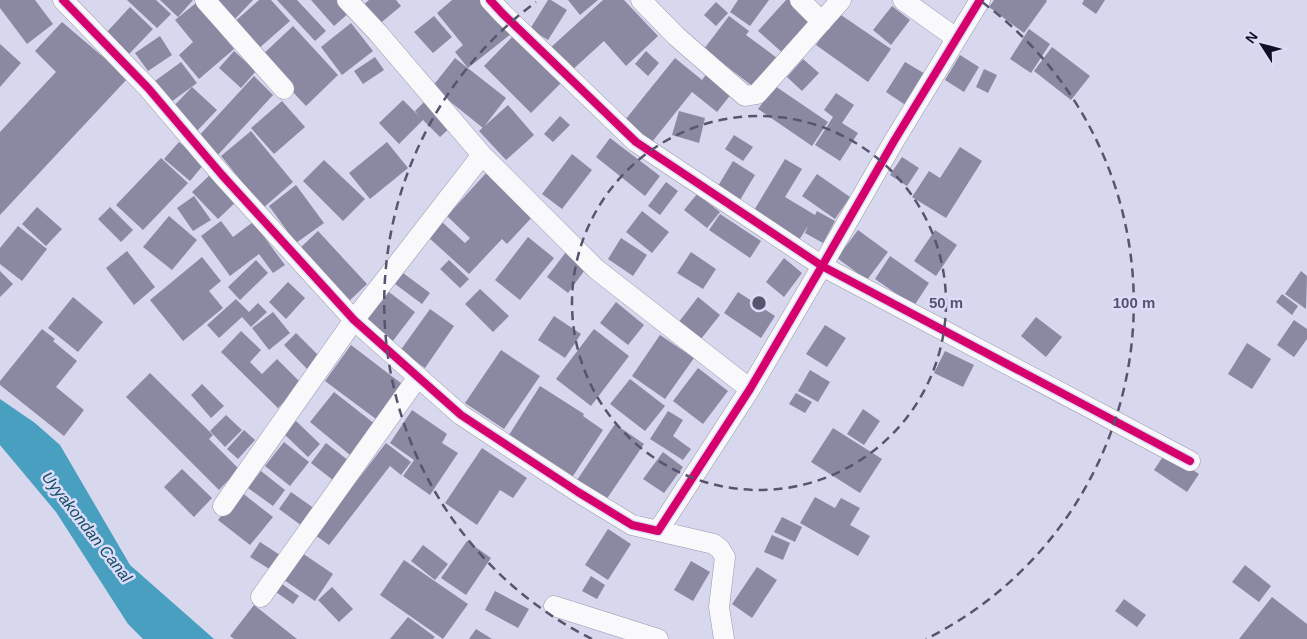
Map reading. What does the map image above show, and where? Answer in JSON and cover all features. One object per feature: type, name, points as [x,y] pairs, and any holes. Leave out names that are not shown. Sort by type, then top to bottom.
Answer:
[{"type":"street","points":[[63,0],[148,88],[222,175],[354,320],[461,415],[632,525],[714,544],[720,549],[725,557],[719,607],[724,639]]},
{"type":"street","points":[[205,0],[284,90]]},
{"type":"street","points":[[347,0],[378,33],[482,155],[596,269],[750,389]]},
{"type":"street","points":[[490,0],[636,142],[822,266],[1190,461]]},
{"type":"street","points":[[641,0],[676,36],[745,96],[757,94],[841,0]]},
{"type":"street","points":[[800,0],[822,22]]},
{"type":"street","points":[[903,0],[956,38]]},
{"type":"street","points":[[658,532],[750,389],[894,141],[980,0]]},
{"type":"street","points":[[223,506],[354,320],[482,155]]},
{"type":"street","points":[[261,597],[418,377]]},
{"type":"street","points":[[554,606],[658,639]]},
{"type":"water","name":"Uyyakondan Canal","points":[[0,399],[35,423],[60,445],[130,565],[214,639],[143,639],[128,624],[56,512],[0,445]]},
{"type":"building","points":[[0,0],[35,0],[53,24],[27,44],[0,8]]},
{"type":"building","points":[[127,0],[156,0],[171,14],[157,28]]},
{"type":"building","points":[[160,0],[193,0],[178,17]]},
{"type":"building","points":[[211,0],[253,0],[233,21]]},
{"type":"building","points":[[259,0],[271,0],[290,21],[257,50],[233,23]]},
{"type":"building","points":[[277,0],[297,0],[326,31],[315,41]]},
{"type":"building","points":[[311,0],[340,0],[350,12],[334,26]]},
{"type":"building","points":[[369,0],[396,0],[401,6],[377,26],[361,7]]},
{"type":"building","points":[[452,0],[484,0],[511,34],[468,68],[455,52],[463,45],[437,13]]},
{"type":"building","points":[[548,0],[567,10],[548,40],[530,29]]},
{"type":"building","points":[[568,0],[598,0],[580,15]]},
{"type":"building","points":[[603,0],[624,0],[658,36],[626,66],[604,41],[570,72],[549,49]]},
{"type":"building","points":[[738,0],[769,0],[750,26],[730,12]]},
{"type":"building","points":[[786,0],[789,0],[814,22],[785,55],[758,31]]},
{"type":"building","points":[[994,0],[1047,1],[1024,33],[989,7]]},
{"type":"building","points":[[1084,0],[1105,0],[1096,14],[1082,4]]},
{"type":"building","points":[[716,2],[728,13],[716,26],[704,15]]},
{"type":"building","points":[[196,3],[234,49],[199,79],[179,55],[193,42],[175,20]]},
{"type":"building","points":[[892,6],[910,20],[891,45],[873,30]]},
{"type":"building","points":[[130,7],[153,29],[129,54],[106,33]]},
{"type":"building","points":[[838,13],[891,49],[868,82],[816,45]]},
{"type":"building","points":[[434,16],[452,37],[433,53],[414,32]]},
{"type":"building","points":[[729,16],[749,31],[746,35],[777,58],[755,88],[704,49]]},
{"type":"building","points":[[62,22],[128,78],[0,215],[0,132],[56,72],[35,51]]},
{"type":"building","points":[[351,23],[373,51],[342,75],[321,47]]},
{"type":"building","points":[[293,26],[338,75],[306,106],[260,57]]},
{"type":"building","points":[[1029,29],[1050,44],[1031,73],[1010,59]]},
{"type":"building","points":[[516,33],[564,80],[531,113],[484,66]]},
{"type":"building","points":[[160,36],[172,55],[148,71],[135,53]]},
{"type":"building","points":[[0,44],[21,63],[0,87]]},
{"type":"building","points":[[1052,47],[1090,76],[1071,100],[1034,71]]},
{"type":"building","points":[[234,51],[256,71],[241,88],[219,68]]},
{"type":"building","points":[[646,51],[659,63],[648,76],[635,64]]},
{"type":"building","points":[[960,55],[979,67],[964,92],[945,80]]},
{"type":"building","points":[[375,57],[384,70],[363,84],[354,71]]},
{"type":"building","points":[[455,58],[506,98],[483,128],[432,87]]},
{"type":"building","points":[[675,58],[702,80],[707,73],[732,93],[717,112],[692,92],[652,142],[625,120]]},
{"type":"building","points":[[803,59],[819,73],[802,91],[787,77]]},
{"type":"building","points":[[181,62],[197,83],[171,102],[155,81]]},
{"type":"building","points":[[905,62],[927,75],[907,106],[886,92]]},
{"type":"building","points":[[984,69],[997,75],[988,93],[976,87]]},
{"type":"building","points":[[254,76],[273,95],[216,157],[196,139]]},
{"type":"building","points":[[775,86],[828,122],[812,146],[758,109]]},
{"type":"building","points":[[192,87],[217,110],[195,133],[170,110]]},
{"type":"building","points":[[836,93],[854,105],[842,123],[858,133],[840,161],[815,145],[833,117],[824,110]]},
{"type":"building","points":[[427,99],[453,125],[440,137],[423,120],[399,144],[379,123],[403,100],[419,116],[415,111]]},
{"type":"building","points":[[282,101],[305,127],[274,154],[251,128]]},
{"type":"building","points":[[508,105],[534,135],[506,160],[479,131]]},
{"type":"building","points":[[679,111],[705,118],[699,143],[672,135]]},
{"type":"building","points":[[560,116],[570,125],[553,142],[544,134]]},
{"type":"building","points":[[251,131],[293,182],[263,208],[221,156]]},
{"type":"building","points":[[734,135],[753,147],[743,161],[725,149]]},
{"type":"building","points":[[610,138],[660,176],[645,196],[596,157]]},
{"type":"building","points":[[179,142],[204,164],[190,181],[164,159]]},
{"type":"building","points":[[387,142],[408,168],[370,199],[349,173]]},
{"type":"building","points":[[960,147],[982,161],[946,218],[912,197],[929,171],[940,178]]},
{"type":"building","points":[[572,154],[592,170],[562,209],[542,194]]},
{"type":"building","points":[[902,157],[919,168],[907,186],[890,175]]},
{"type":"building","points":[[161,158],[188,183],[143,230],[116,205]]},
{"type":"building","points":[[785,159],[802,169],[785,197],[815,215],[817,211],[835,221],[823,243],[805,233],[808,226],[799,240],[753,212]]},
{"type":"building","points":[[324,160],[365,199],[343,221],[303,181]]},
{"type":"building","points":[[733,161],[755,175],[737,205],[715,191]]},
{"type":"building","points":[[213,172],[239,199],[218,219],[192,192]]},
{"type":"building","points":[[487,172],[534,215],[507,244],[502,239],[469,274],[428,237],[442,222],[465,243],[470,238],[447,216]]},
{"type":"building","points":[[817,174],[850,197],[835,219],[802,196]]},
{"type":"building","points":[[666,182],[678,191],[660,215],[648,206]]},
{"type":"building","points":[[296,185],[324,223],[296,243],[269,206]]},
{"type":"building","points":[[697,194],[720,212],[707,228],[684,210]]},
{"type":"building","points":[[194,196],[211,220],[193,231],[177,208]]},
{"type":"building","points":[[37,207],[62,229],[46,246],[22,224]]},
{"type":"building","points":[[110,207],[133,230],[121,242],[98,219]]},
{"type":"building","points":[[642,211],[669,232],[652,253],[626,232]]},
{"type":"building","points":[[720,214],[761,241],[750,258],[709,230]]},
{"type":"building","points":[[169,216],[197,240],[172,270],[143,247]]},
{"type":"building","points":[[221,221],[233,237],[253,222],[285,265],[273,273],[259,254],[230,276],[201,236]]},
{"type":"building","points":[[18,226],[47,249],[22,281],[0,264],[0,248]]},
{"type":"building","points":[[858,230],[888,252],[867,280],[837,258]]},
{"type":"building","points":[[935,230],[957,245],[936,276],[914,261]]},
{"type":"building","points":[[318,231],[367,284],[347,303],[298,250]]},
{"type":"building","points":[[528,237],[554,258],[520,300],[495,280]]},
{"type":"building","points":[[621,238],[647,255],[633,276],[608,259]]},
{"type":"building","points":[[127,251],[155,287],[134,305],[106,268]]},
{"type":"building","points":[[566,252],[587,267],[568,293],[547,277]]},
{"type":"building","points":[[691,252],[716,269],[703,289],[677,273]]},
{"type":"building","points":[[890,256],[929,283],[914,306],[875,279]]},
{"type":"building","points":[[202,257],[221,281],[209,291],[223,308],[183,341],[150,300]]},
{"type":"building","points":[[784,258],[802,273],[784,297],[766,282]]},
{"type":"building","points":[[256,260],[268,273],[240,300],[228,287]]},
{"type":"building","points":[[449,260],[469,279],[460,288],[440,269]]},
{"type":"building","points":[[0,271],[13,284],[0,297]]},
{"type":"building","points":[[1301,271],[1307,276],[1306,309],[1285,294]]},
{"type":"building","points":[[403,273],[430,293],[422,304],[395,284]]},
{"type":"building","points":[[288,282],[305,298],[286,319],[269,302]]},
{"type":"building","points":[[480,289],[509,316],[493,332],[465,304]]},
{"type":"building","points":[[389,292],[415,312],[389,346],[362,326]]},
{"type":"building","points":[[738,292],[775,316],[761,338],[724,313]]},
{"type":"building","points":[[1282,294],[1298,306],[1292,315],[1276,302]]},
{"type":"building","points":[[73,297],[103,322],[78,352],[48,328]]},
{"type":"building","points":[[698,297],[720,315],[697,344],[675,327]]},
{"type":"building","points":[[236,299],[249,312],[258,303],[267,312],[251,327],[242,317],[219,338],[207,325]]},
{"type":"building","points":[[616,302],[644,325],[628,345],[600,323]]},
{"type":"building","points":[[430,309],[454,326],[425,368],[400,351]]},
{"type":"building","points":[[273,312],[290,333],[269,350],[252,328]]},
{"type":"building","points":[[554,316],[581,334],[565,358],[538,340]]},
{"type":"building","points":[[1036,317],[1062,337],[1046,357],[1021,336]]},
{"type":"building","points":[[1294,320],[1307,329],[1307,339],[1294,357],[1277,345]]},
{"type":"building","points":[[825,325],[846,338],[827,367],[806,354]]},
{"type":"building","points":[[42,329],[77,361],[56,387],[84,410],[64,436],[0,385],[0,381]]},
{"type":"building","points":[[594,329],[629,356],[591,406],[556,379]]},
{"type":"building","points":[[241,331],[261,350],[250,362],[262,374],[277,359],[302,384],[278,408],[221,352]]},
{"type":"building","points":[[296,333],[321,358],[308,370],[284,345]]},
{"type":"building","points":[[660,335],[694,358],[665,399],[632,376]]},
{"type":"building","points":[[1247,343],[1271,359],[1252,389],[1228,374]]},
{"type":"building","points":[[351,345],[406,387],[380,422],[325,381]]},
{"type":"building","points":[[501,350],[540,376],[504,429],[465,403]]},
{"type":"building","points":[[945,351],[974,365],[963,387],[934,373]]},
{"type":"building","points":[[698,368],[728,391],[703,424],[673,401]]},
{"type":"building","points":[[810,370],[830,382],[818,402],[798,391]]},
{"type":"building","points":[[150,373],[213,435],[209,439],[239,469],[219,490],[126,397]]},
{"type":"building","points":[[630,379],[665,406],[645,431],[610,404]]},
{"type":"building","points":[[202,384],[224,406],[211,418],[191,395]]},
{"type":"building","points":[[540,386],[584,414],[583,416],[603,430],[573,476],[509,435]]},
{"type":"building","points":[[334,392],[380,428],[355,459],[310,422]]},
{"type":"building","points":[[796,393],[812,402],[805,413],[789,404]]},
{"type":"building","points":[[863,409],[880,421],[864,445],[847,434]]},
{"type":"building","points":[[412,410],[447,434],[442,443],[458,453],[430,495],[403,476],[414,460],[390,443]]},
{"type":"building","points":[[668,411],[683,420],[673,436],[691,449],[683,460],[650,439]]},
{"type":"building","points":[[226,415],[242,430],[225,447],[210,431]]},
{"type":"building","points":[[296,421],[320,444],[308,457],[284,434]]},
{"type":"building","points":[[615,424],[644,444],[606,500],[577,480]]},
{"type":"building","points":[[833,428],[882,459],[860,493],[811,462]]},
{"type":"building","points":[[244,430],[255,440],[238,459],[227,449]]},
{"type":"building","points":[[284,442],[309,462],[290,486],[265,466]]},
{"type":"building","points":[[326,443],[353,464],[338,484],[311,463]]},
{"type":"building","points":[[386,443],[411,462],[401,475],[390,466],[329,545],[315,535]]},
{"type":"building","points":[[482,448],[527,478],[513,498],[500,490],[477,525],[445,503]]},
{"type":"building","points":[[663,452],[683,467],[664,493],[643,479]]},
{"type":"building","points":[[1166,452],[1199,474],[1187,492],[1154,470]]},
{"type":"building","points":[[182,469],[212,498],[194,517],[164,487]]},
{"type":"building","points":[[261,471],[285,490],[273,506],[248,488]]},
{"type":"building","points":[[241,492],[273,517],[250,545],[218,520]]},
{"type":"building","points":[[291,492],[315,509],[302,526],[279,509]]},
{"type":"building","points":[[815,497],[835,508],[841,498],[860,508],[850,525],[870,536],[858,556],[800,523]]},
{"type":"building","points":[[782,517],[802,527],[795,542],[774,532]]},
{"type":"building","points":[[608,529],[631,544],[608,580],[585,565]]},
{"type":"building","points":[[772,535],[790,543],[783,560],[764,552]]},
{"type":"building","points":[[467,541],[491,558],[466,595],[441,578]]},
{"type":"building","points":[[260,542],[280,555],[271,570],[250,557]]},
{"type":"building","points":[[423,545],[448,564],[435,580],[411,561]]},
{"type":"building","points":[[302,553],[333,574],[315,601],[284,580]]},
{"type":"building","points":[[404,560],[468,604],[443,639],[380,595]]},
{"type":"building","points":[[691,561],[710,572],[693,601],[674,590]]},
{"type":"building","points":[[1245,565],[1271,586],[1259,602],[1232,582]]},
{"type":"building","points":[[757,567],[777,580],[752,618],[732,604]]},
{"type":"building","points":[[591,576],[605,585],[597,599],[582,591]]},
{"type":"building","points":[[282,584],[299,596],[293,604],[276,592]]},
{"type":"building","points":[[332,587],[353,609],[339,622],[318,600]]},
{"type":"building","points":[[495,591],[529,609],[518,628],[485,610]]},
{"type":"building","points":[[1272,597],[1307,624],[1307,639],[1239,639]]},
{"type":"building","points":[[1124,599],[1146,615],[1137,627],[1115,611]]},
{"type":"building","points":[[254,605],[297,639],[234,639],[230,636]]},
{"type":"building","points":[[408,617],[435,637],[433,639],[390,639]]},
{"type":"building","points":[[476,629],[492,639],[469,639]]},
{"type":"cycle path","points":[[63,0],[148,88],[222,175],[354,320],[461,415],[632,525],[658,531],[750,389],[894,141],[980,0]]},
{"type":"cycle path","points":[[490,0],[636,142],[822,266],[1190,461]]}]
